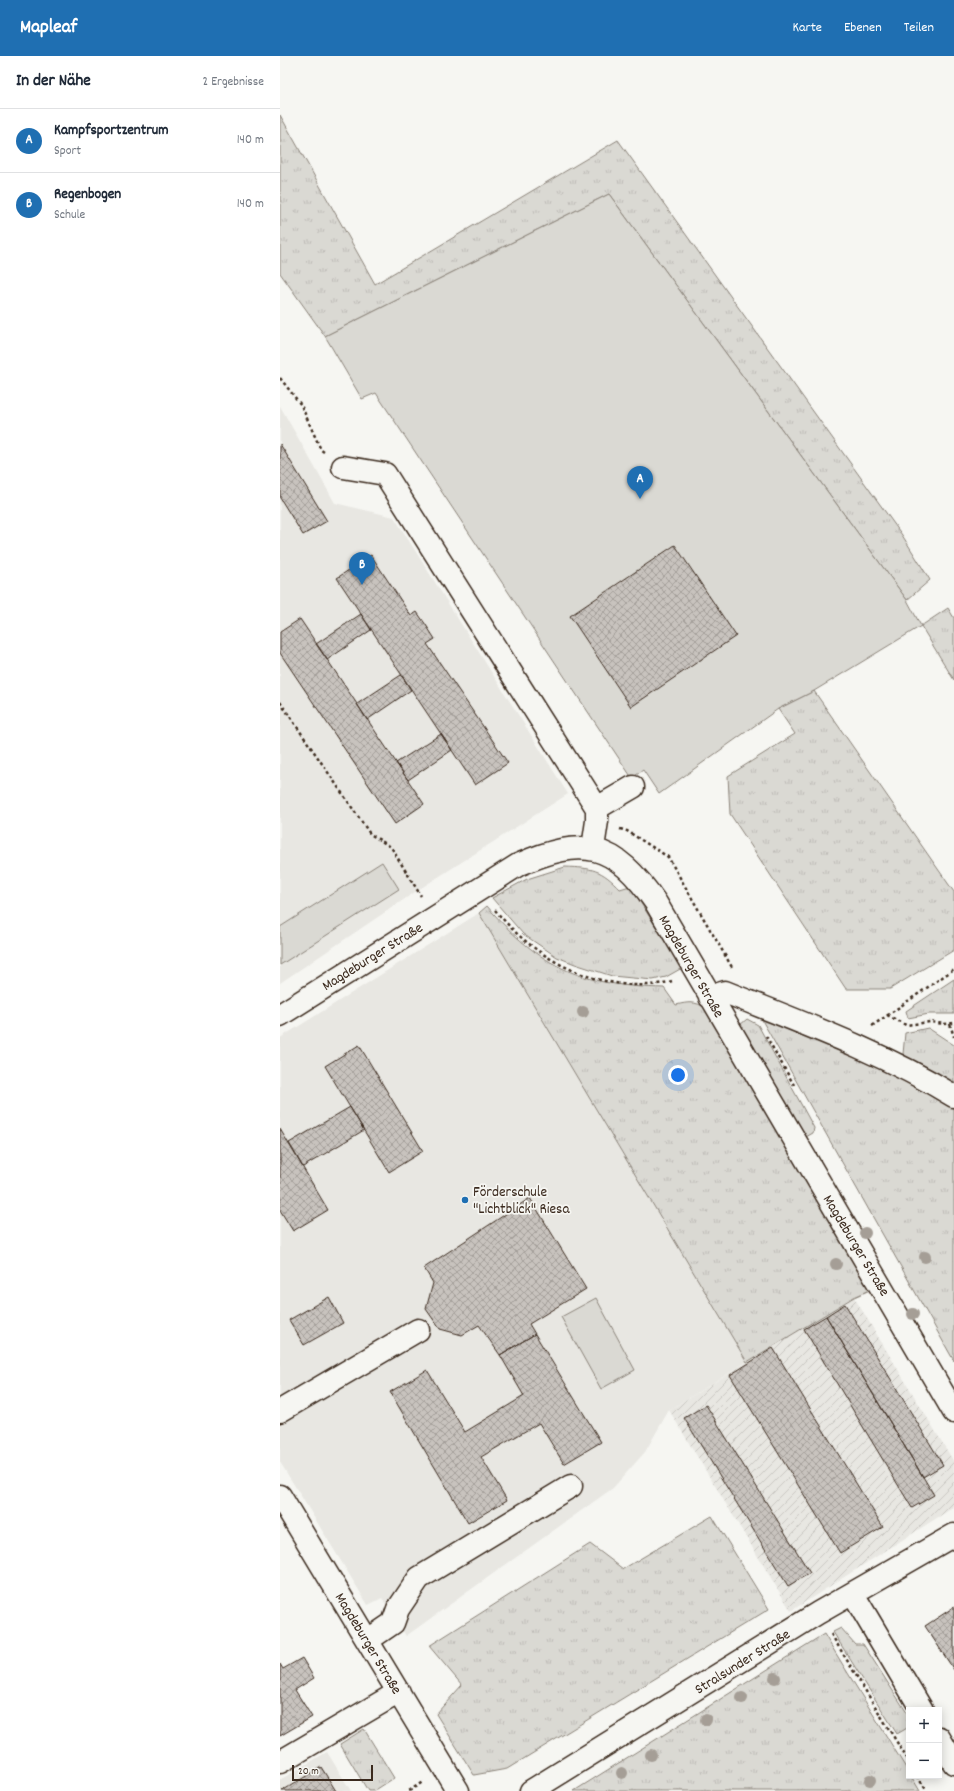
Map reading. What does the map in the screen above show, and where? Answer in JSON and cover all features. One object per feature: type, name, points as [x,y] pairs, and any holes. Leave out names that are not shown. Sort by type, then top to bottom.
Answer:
[{"type":"street","points":[[343,467],[385,474],[596,808],[597,821],[593,848]]},
{"type":"street","points":[[596,808],[633,787]]},
{"type":"street","name":"Magdeburger Straße","points":[[280,1015],[518,865],[545,853],[574,847],[593,848],[614,857],[633,872],[644,885],[695,968],[710,997],[954,1412]]},
{"type":"street","points":[[710,997],[725,992],[849,1043],[907,1069],[954,1096]]},
{"type":"street","points":[[280,1411],[418,1330]]},
{"type":"street","points":[[368,1640],[393,1624],[398,1609],[419,1578],[571,1486]]},
{"type":"street","name":"Magdeburger Straße","points":[[280,1496],[368,1640],[443,1769],[458,1791]]},
{"type":"street","name":"Stralsunder Straße","points":[[531,1791],[818,1613],[954,1536]]},
{"type":"street","points":[[853,1594],[920,1707]]},
{"type":"street","points":[[280,1762],[399,1692]]},
{"type":"street","points":[[942,1743],[954,1763]]},
{"type":"path","points":[[280,378],[301,405],[321,450],[343,467]]},
{"type":"path","points":[[280,702],[370,834],[391,848],[433,918]]},
{"type":"path","points":[[479,889],[510,927],[532,947],[555,962],[579,972],[609,981],[637,985],[669,982],[682,978],[695,968]]},
{"type":"path","points":[[849,1043],[954,969]]},
{"type":"path","points":[[887,1015],[906,1025],[930,1022],[952,1023],[954,1037]]},
{"type":"path","points":[[818,1613],[906,1757]]},
{"type":"path","points":[[920,1779],[927,1791]]},
{"type":"shaded area","points":[[280,406],[335,503],[394,517],[568,794],[418,890],[280,983]]},
{"type":"shaded area","name":"Förderschule \"Lichtblick\" Riesa","points":[[479,913],[747,1362],[669,1410],[645,1452],[613,1488],[406,1636],[382,1598],[368,1605],[280,1462],[280,1038]]},
{"type":"shaded area","points":[[854,1297],[954,1462],[954,1507],[791,1611],[669,1410]]},
{"type":"shaded area","points":[[327,1752],[351,1791],[280,1791],[280,1780]]},
{"type":"green space","points":[[280,115],[375,284],[618,140],[902,535],[930,580],[907,600],[609,194],[325,336],[280,273]]},
{"type":"green space","points":[[609,194],[907,600],[921,626],[814,691],[778,709],[659,794],[643,770],[632,778],[376,393],[362,399],[325,336]]},
{"type":"green space","points":[[948,608],[954,618],[954,680],[921,626]]},
{"type":"green space","points":[[814,691],[954,892],[954,950],[890,989],[846,989],[730,814],[728,776],[795,734],[778,709]]},
{"type":"green space","points":[[382,862],[399,889],[280,965],[280,927]]},
{"type":"green space","points":[[565,867],[596,871],[607,877],[620,889],[630,886],[682,968],[666,977],[653,980],[612,976],[575,964],[557,957],[523,934],[492,898],[527,879]]},
{"type":"green space","points":[[487,906],[506,927],[526,945],[545,959],[565,970],[586,978],[610,983],[664,988],[676,1005],[691,1003],[698,1004],[706,1008],[870,1290],[854,1297],[747,1362],[479,913]]},
{"type":"green space","points":[[954,979],[954,1014],[929,1014],[908,1018],[906,1011]]},
{"type":"green space","points":[[763,1016],[792,1027],[954,1103],[954,1361],[763,1022]]},
{"type":"green space","points":[[747,1019],[758,1025],[814,1128],[813,1133],[804,1138],[740,1025]]},
{"type":"green space","points":[[928,1028],[954,1045],[954,1091],[904,1061],[903,1054],[905,1033]]},
{"type":"green space","points":[[596,1298],[635,1370],[601,1389],[561,1317]]},
{"type":"green space","points":[[712,1516],[769,1609],[507,1769],[474,1775],[436,1714],[462,1685],[429,1646],[590,1544],[623,1569]]},
{"type":"green space","points":[[841,1628],[855,1644],[863,1644],[906,1711],[906,1729],[897,1734],[833,1632]]},
{"type":"green space","points":[[824,1634],[906,1768],[906,1779],[913,1779],[920,1791],[574,1791]]},
{"type":"green space","points":[[364,1729],[394,1778],[374,1791],[368,1791],[340,1744]]},
{"type":"building","points":[[280,444],[327,521],[303,535],[280,498]]},
{"type":"building","points":[[675,545],[736,636],[631,707],[570,616]]},
{"type":"building","points":[[371,555],[411,616],[417,612],[426,625],[435,639],[427,644],[508,763],[475,785],[337,578]]},
{"type":"building","points":[[361,614],[371,630],[327,660],[316,644]]},
{"type":"building","points":[[300,619],[424,804],[395,824],[280,653],[280,632]]},
{"type":"building","points":[[401,675],[411,690],[367,720],[357,704]]},
{"type":"building","points":[[441,734],[452,750],[408,780],[396,763]]},
{"type":"building","points":[[359,1045],[423,1151],[389,1172],[325,1066]]},
{"type":"building","points":[[350,1107],[364,1130],[303,1167],[289,1143]]},
{"type":"building","points":[[280,1129],[328,1210],[293,1231],[280,1210]]},
{"type":"building","points":[[530,1198],[586,1289],[529,1324],[535,1334],[500,1355],[479,1325],[462,1335],[440,1329],[426,1309],[433,1283],[424,1268]]},
{"type":"building","points":[[329,1297],[343,1323],[304,1345],[289,1320]]},
{"type":"building","points":[[845,1304],[943,1465],[923,1477],[826,1316]]},
{"type":"building","points":[[826,1316],[934,1495],[912,1508],[804,1329]]},
{"type":"building","points":[[535,1334],[601,1442],[564,1464],[539,1423],[481,1457],[507,1500],[468,1523],[390,1392],[427,1370],[465,1432],[524,1396],[500,1355]]},
{"type":"building","points":[[773,1348],[883,1527],[840,1553],[730,1375]]},
{"type":"building","points":[[706,1405],[810,1573],[788,1586],[684,1418]]},
{"type":"building","points":[[954,1607],[954,1670],[925,1626]]},
{"type":"building","points":[[302,1658],[314,1678],[295,1690],[312,1717],[280,1736],[280,1664],[283,1669]]},
{"type":"building","points":[[321,1767],[336,1791],[282,1791]]},
{"type":"place","name":"Kampfsportzentrum","points":[[640,499]]},
{"type":"place","name":"Regenbogen","points":[[362,585]]},
{"type":"place","name":"Förderschule \"Lichtblick\" Riesa","points":[[465,1200]]}]
